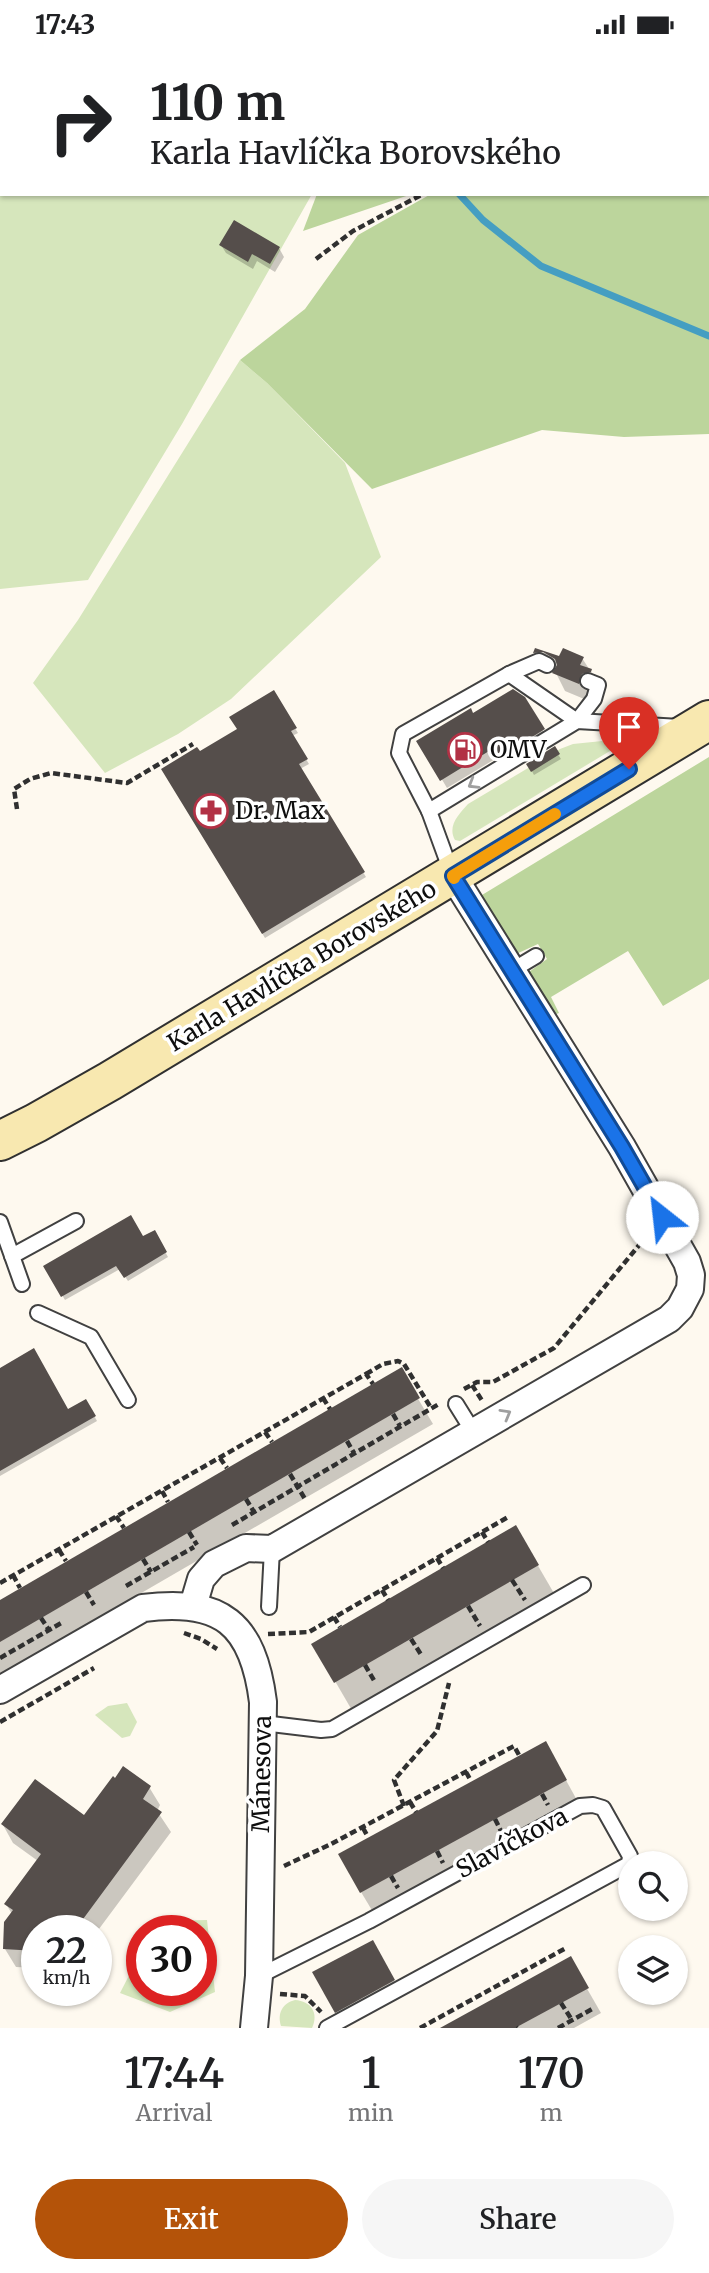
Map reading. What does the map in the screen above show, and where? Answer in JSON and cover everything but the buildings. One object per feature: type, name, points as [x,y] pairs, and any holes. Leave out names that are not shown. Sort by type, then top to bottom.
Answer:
[{"type":"street","name":"Karla Havlíčka Borovského","points":[[0,1141],[110,1081],[702,724]]},
{"type":"street","points":[[193,1606],[201,1579],[214,1564],[246,1548],[272,1549],[447,1449],[669,1319],[680,1308],[690,1289],[691,1275],[687,1262],[662,1217],[615,1136],[453,876]]},
{"type":"street","name":"Mánesova","points":[[0,1690],[143,1608],[193,1606],[210,1611],[231,1623],[242,1635],[259,1673],[263,1702],[258,1985]]},
{"type":"street","points":[[254,2028],[258,1985]]},
{"type":"lane","points":[[453,876],[429,811],[400,753],[403,734],[509,674],[539,661],[547,664]]},
{"type":"lane","points":[[509,674],[577,721],[702,724]]},
{"type":"lane","points":[[429,811],[577,721],[594,699],[598,685],[588,681]]},
{"type":"lane","points":[[511,971],[536,956]]},
{"type":"lane","points":[[12,1256],[76,1221]]},
{"type":"lane","points":[[0,1222],[22,1284]]},
{"type":"lane","points":[[38,1313],[91,1337],[128,1400]]},
{"type":"lane","points":[[455,1398],[474,1433]]},
{"type":"lane","points":[[269,1607],[272,1549]]},
{"type":"lane","points":[[263,1723],[332,1729],[583,1585]]},
{"type":"lane","name":"Slavíčkova","points":[[258,1985],[580,1806],[593,1805],[603,1808],[629,1856],[629,1864],[328,2028]]},
{"type":"path","points":[[316,259],[353,232],[418,196]]},
{"type":"path","points":[[17,809],[13,789],[30,779],[51,773],[127,783],[193,744]]},
{"type":"path","points":[[226,1529],[431,1408],[455,1398],[477,1382],[493,1382],[554,1348],[662,1217]]},
{"type":"path","points":[[0,1583],[383,1364],[398,1360],[404,1364],[431,1408]]},
{"type":"path","points":[[366,1374],[373,1384]]},
{"type":"path","points":[[323,1398],[330,1409]]},
{"type":"path","points":[[393,1414],[400,1426]]},
{"type":"path","points":[[265,1432],[272,1442]]},
{"type":"path","points":[[346,1441],[354,1453]]},
{"type":"path","points":[[220,1458],[226,1468]]},
{"type":"path","points":[[290,1473],[305,1499]]},
{"type":"path","points":[[161,1491],[168,1503]]},
{"type":"path","points":[[246,1499],[254,1512]]},
{"type":"path","points":[[117,1516],[124,1528]]},
{"type":"path","points":[[181,1632],[201,1639],[223,1654],[242,1635],[309,1632],[508,1517]]},
{"type":"path","points":[[189,1532],[197,1545]]},
{"type":"path","points":[[482,1532],[488,1542]]},
{"type":"path","points":[[117,1591],[207,1540]]},
{"type":"path","points":[[59,1550],[66,1561]]},
{"type":"path","points":[[436,1558],[443,1568]]},
{"type":"path","points":[[143,1559],[151,1572]]},
{"type":"path","points":[[13,1575],[20,1588]]},
{"type":"path","points":[[382,1590],[388,1600]]},
{"type":"path","points":[[86,1591],[94,1605]]},
{"type":"path","points":[[83,1611],[105,1598]]},
{"type":"path","points":[[0,1658],[71,1617]]},
{"type":"path","points":[[334,1617],[340,1627]]},
{"type":"path","points":[[41,1618],[49,1630]]},
{"type":"path","points":[[404,1806],[394,1780],[437,1731],[455,1657]]},
{"type":"path","points":[[0,1722],[95,1667]]},
{"type":"path","points":[[261,1876],[363,1828],[514,1745],[519,1755]]},
{"type":"path","points":[[466,1772],[471,1781]]},
{"type":"path","points":[[410,1802],[416,1811]]},
{"type":"path","points":[[363,1828],[369,1837]]},
{"type":"path","points":[[419,2028],[566,1948]]},
{"type":"path","points":[[538,1963],[543,1971]]},
{"type":"path","points":[[258,1985],[305,1996],[318,2009],[328,2028]]},
{"type":"path","points":[[492,1989],[498,1996]]},
{"type":"path","points":[[561,2003],[572,2020]]},
{"type":"path","points":[[558,2028],[594,2008]]},
{"type":"path","points":[[435,2019],[440,2028]]},
{"type":"green space","points":[[0,196],[311,196],[182,424],[88,580],[0,589]]},
{"type":"green space","points":[[316,196],[406,196],[303,231]]},
{"type":"green space","points":[[427,196],[709,196],[709,434],[624,437],[542,430],[372,489],[267,383],[240,360],[305,309],[358,235]]},
{"type":"green space","points":[[240,360],[267,383],[345,463],[381,557],[231,699],[178,734],[105,773],[33,683],[78,620]]},
{"type":"green space","points":[[612,740],[617,743],[615,748],[460,841],[455,840],[453,825],[468,804],[560,749],[573,744]]},
{"type":"green space","points":[[709,757],[709,979],[663,1006],[628,951],[551,997],[559,1013],[551,1016],[526,974],[547,959],[538,944],[514,955],[477,898]]},
{"type":"green space","points":[[127,1703],[137,1722],[130,1736],[122,1738],[95,1715],[108,1706]]},
{"type":"green space","points":[[126,1981],[126,1995],[120,1993]]},
{"type":"green space","points":[[295,2000],[309,2005],[312,2009],[315,2017],[312,2028],[281,2026],[282,2010]]},
{"type":"green space","points":[[154,2006],[184,2006],[170,2012]]},
{"type":"waterway","points":[[461,196],[483,220],[541,266],[709,336]]},
{"type":"slow traffic","points":[[454,878],[453,876],[555,814]]},
{"type":"place","name":"OMV","points":[[465,750]]},
{"type":"place","name":"Dr. Max","points":[[211,811]]},
{"type":"route","points":[[629,769],[453,876],[622,1147],[662,1217]]}]
